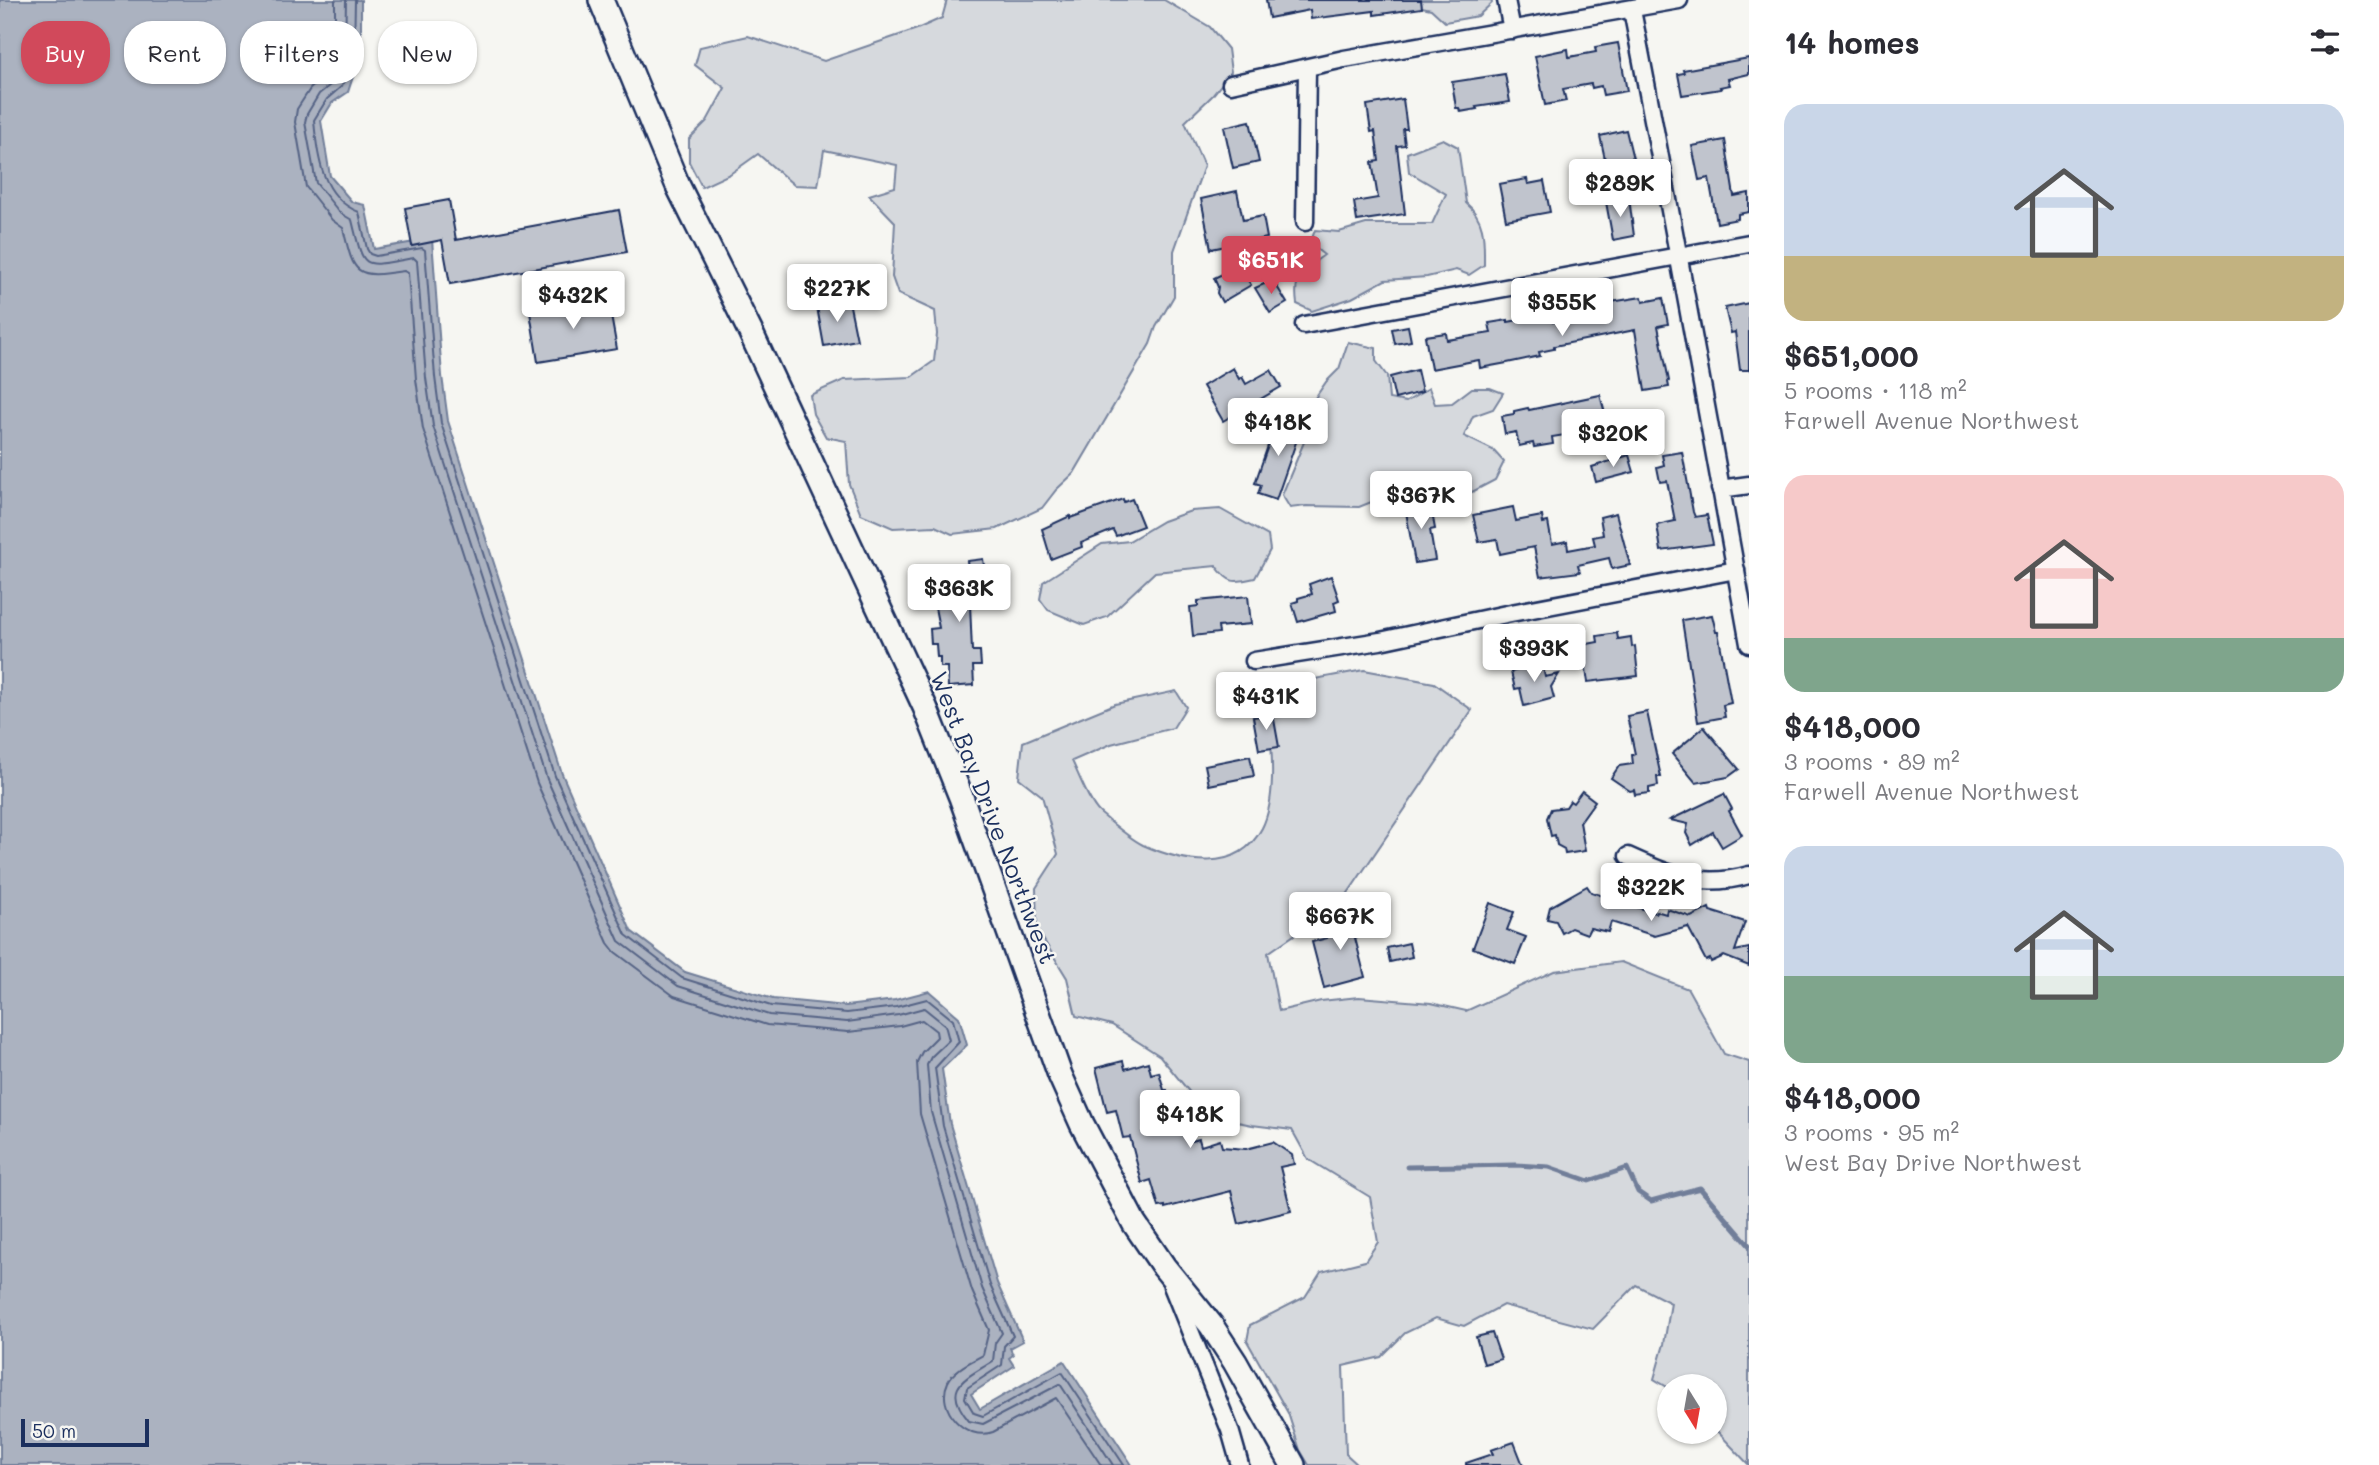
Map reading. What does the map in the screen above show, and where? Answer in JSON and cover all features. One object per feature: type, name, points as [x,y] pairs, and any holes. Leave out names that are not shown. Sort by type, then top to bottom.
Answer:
[{"type":"street","name":"West Bay Drive Northwest","points":[[601,0],[678,186],[751,333],[925,707],[961,797],[1060,1075],[1076,1112],[1134,1223],[1164,1267],[1220,1405],[1240,1465]]},
{"type":"street","points":[[1506,0],[1512,30]]},
{"type":"street","points":[[1231,84],[1344,58],[1679,0]]},
{"type":"street","points":[[1632,10],[1749,644]]},
{"type":"street","points":[[1305,222],[1307,68]]},
{"type":"street","points":[[1304,325],[1749,243]]},
{"type":"street","points":[[1720,489],[1749,485]]},
{"type":"street","points":[[1254,661],[1380,641],[1736,570]]},
{"type":"street","points":[[1628,856],[1676,877],[1698,881],[1749,875]]},
{"type":"street","points":[[1164,1267],[1211,1325],[1293,1465]]},
{"type":"shaded area","points":[[947,0],[1164,0],[1210,27],[1228,49],[1231,72],[1212,96],[1185,122],[1204,166],[1174,251],[1174,296],[1156,327],[1150,344],[1074,473],[1042,508],[997,529],[952,534],[935,526],[893,528],[861,514],[849,484],[846,441],[826,437],[813,414],[810,395],[844,380],[911,377],[934,361],[937,334],[935,311],[898,294],[892,277],[895,222],[869,195],[895,187],[897,165],[824,150],[818,186],[794,185],[758,154],[730,174],[702,187],[689,162],[689,139],[707,121],[725,88],[695,65],[700,47],[748,36],[824,61],[942,18]]},
{"type":"shaded area","points":[[1415,0],[1491,0],[1492,3],[1478,16],[1445,22],[1431,9],[1417,6]]},
{"type":"shaded area","points":[[1443,139],[1458,147],[1466,203],[1477,216],[1482,231],[1484,265],[1469,275],[1456,270],[1427,277],[1385,280],[1352,298],[1312,311],[1297,304],[1298,280],[1310,265],[1324,255],[1310,244],[1315,230],[1339,232],[1366,224],[1432,224],[1446,194],[1409,172],[1407,153]]},
{"type":"shaded area","points":[[1348,342],[1376,348],[1376,361],[1387,376],[1389,399],[1406,402],[1429,388],[1435,404],[1452,403],[1472,388],[1490,388],[1503,393],[1493,409],[1473,416],[1464,436],[1493,450],[1504,462],[1495,480],[1472,492],[1447,476],[1424,481],[1359,507],[1290,508],[1282,495],[1309,430],[1313,401],[1339,369]]},
{"type":"shaded area","points":[[1220,509],[1268,536],[1270,550],[1255,578],[1232,581],[1216,566],[1155,572],[1107,617],[1084,625],[1048,610],[1040,599],[1043,582],[1102,544],[1129,541],[1163,521],[1191,511]]},
{"type":"shaded area","points":[[1364,670],[1434,683],[1472,710],[1342,902],[1268,953],[1279,1011],[1321,1001],[1359,997],[1431,1003],[1466,1011],[1554,971],[1621,962],[1688,989],[1724,1054],[1749,1062],[1749,1465],[1727,1442],[1727,1374],[1657,1374],[1657,1381],[1654,1379],[1664,1344],[1671,1303],[1636,1285],[1593,1329],[1503,1305],[1464,1326],[1436,1318],[1405,1333],[1381,1357],[1343,1366],[1346,1454],[1358,1465],[1309,1465],[1300,1450],[1288,1413],[1247,1341],[1250,1325],[1305,1297],[1321,1272],[1365,1261],[1378,1242],[1370,1197],[1308,1159],[1292,1130],[1209,1116],[1160,1056],[1112,1025],[1076,1016],[1067,978],[1037,929],[1036,888],[1058,854],[1042,796],[1019,778],[1023,742],[1115,704],[1176,691],[1186,707],[1173,728],[1111,744],[1072,761],[1088,796],[1100,813],[1138,842],[1175,856],[1224,859],[1239,853],[1252,843],[1267,814],[1272,782],[1268,700],[1304,681]]},
{"type":"water","points":[[0,0],[361,0],[361,21],[240,21],[240,84],[351,84],[348,92],[332,103],[321,121],[330,176],[352,202],[365,205],[374,249],[432,239],[448,421],[562,774],[631,931],[685,972],[773,999],[846,1006],[895,1000],[929,991],[959,1017],[967,1045],[942,1069],[950,1124],[997,1283],[1023,1341],[1010,1348],[1013,1355],[1009,1358],[1014,1366],[971,1394],[980,1409],[1064,1361],[1132,1465],[0,1465]]},
{"type":"building","points":[[1266,0],[1421,0],[1422,8],[1374,15],[1374,11],[1311,19],[1310,10],[1269,18]]},
{"type":"building","points":[[1618,43],[1627,91],[1603,95],[1601,86],[1592,88],[1591,84],[1563,89],[1566,101],[1545,105],[1535,56],[1568,49],[1569,57],[1596,52],[1595,47]]},
{"type":"building","points":[[1749,58],[1749,74],[1728,79],[1730,85],[1682,95],[1678,74],[1684,73],[1683,70]]},
{"type":"building","points":[[1505,74],[1510,102],[1460,112],[1459,108],[1456,108],[1452,82]]},
{"type":"building","points":[[1403,99],[1407,129],[1403,129],[1405,145],[1397,146],[1405,214],[1357,221],[1354,202],[1378,198],[1372,162],[1379,161],[1375,131],[1371,132],[1367,105]]},
{"type":"building","points":[[1250,121],[1259,162],[1233,168],[1224,127]]},
{"type":"building","points":[[1626,130],[1635,167],[1608,173],[1600,136]]},
{"type":"building","points":[[1725,140],[1734,196],[1749,193],[1749,212],[1738,214],[1738,219],[1717,223],[1709,178],[1699,180],[1692,146]]},
{"type":"building","points":[[1527,179],[1528,184],[1544,181],[1550,212],[1506,220],[1499,184]]},
{"type":"building","points":[[1237,191],[1243,220],[1263,216],[1267,238],[1211,249],[1201,199]]},
{"type":"building","points":[[1629,198],[1634,236],[1613,240],[1606,202]]},
{"type":"building","points":[[449,200],[456,240],[619,210],[627,252],[450,284],[442,240],[412,246],[405,208]]},
{"type":"building","points":[[1239,266],[1251,285],[1222,302],[1214,278]]},
{"type":"building","points":[[1273,280],[1287,303],[1270,313],[1255,288]]},
{"type":"building","points":[[1642,297],[1643,302],[1663,298],[1668,324],[1658,326],[1669,387],[1645,391],[1635,330],[1554,346],[1554,349],[1539,352],[1540,356],[1507,363],[1480,368],[1479,360],[1431,369],[1425,336],[1446,333],[1447,340],[1491,333],[1489,323],[1508,320],[1552,316],[1553,322],[1582,316],[1580,307]]},
{"type":"building","points":[[608,299],[617,349],[538,362],[530,312]]},
{"type":"building","points":[[849,301],[857,340],[824,346],[817,307]]},
{"type":"building","points":[[1749,303],[1749,370],[1740,370],[1735,332],[1731,333],[1725,308]]},
{"type":"building","points":[[1408,326],[1411,341],[1395,344],[1392,329]]},
{"type":"building","points":[[1233,368],[1239,379],[1242,377],[1246,384],[1271,370],[1281,387],[1223,421],[1203,386]]},
{"type":"building","points":[[1417,370],[1422,392],[1395,399],[1390,377]]},
{"type":"building","points":[[1600,395],[1609,428],[1552,437],[1553,444],[1534,447],[1533,443],[1519,446],[1516,432],[1505,434],[1502,416],[1514,414],[1514,411]]},
{"type":"building","points":[[1278,417],[1302,425],[1276,500],[1258,494],[1261,485],[1255,483]]},
{"type":"building","points":[[1682,452],[1693,512],[1695,517],[1707,515],[1713,544],[1661,551],[1657,525],[1675,521],[1667,481],[1660,482],[1657,467],[1664,465],[1662,455]]},
{"type":"building","points":[[1629,455],[1634,472],[1596,482],[1592,467]]},
{"type":"building","points":[[1123,499],[1124,502],[1132,499],[1143,526],[1116,536],[1113,530],[1081,543],[1082,547],[1051,559],[1042,529],[1070,516]]},
{"type":"building","points":[[1430,501],[1435,529],[1430,530],[1435,560],[1415,563],[1405,506]]},
{"type":"building","points":[[1513,507],[1516,521],[1542,516],[1543,523],[1548,522],[1552,544],[1567,541],[1568,550],[1595,545],[1593,537],[1603,535],[1600,517],[1616,513],[1630,565],[1612,569],[1609,558],[1578,565],[1580,572],[1540,577],[1534,547],[1500,554],[1497,539],[1479,542],[1473,515]]},
{"type":"building","points":[[983,559],[989,600],[970,604],[972,651],[980,651],[981,666],[973,666],[974,685],[948,687],[947,667],[940,667],[936,644],[931,644],[930,629],[939,628],[931,587],[970,579],[967,561]]},
{"type":"building","points":[[1331,576],[1339,600],[1334,602],[1336,611],[1298,622],[1292,603],[1312,594],[1309,584]]},
{"type":"building","points":[[1248,596],[1251,624],[1218,627],[1219,633],[1193,636],[1190,607],[1198,606],[1198,601]]},
{"type":"building","points":[[1712,615],[1718,632],[1731,703],[1723,705],[1725,717],[1698,722],[1682,620]]},
{"type":"building","points":[[1617,633],[1618,639],[1631,637],[1632,647],[1635,646],[1638,676],[1588,682],[1582,645],[1598,642],[1597,636]]},
{"type":"building","points":[[1542,663],[1545,677],[1559,674],[1551,687],[1554,698],[1524,706],[1520,688],[1515,689],[1511,672]]},
{"type":"building","points":[[1647,712],[1661,777],[1657,777],[1658,786],[1649,788],[1649,793],[1635,795],[1634,790],[1630,791],[1611,778],[1619,766],[1633,764],[1632,755],[1635,754],[1627,716]]},
{"type":"building","points":[[1273,714],[1279,747],[1259,750],[1253,717]]},
{"type":"building","points":[[1704,727],[1739,769],[1728,777],[1696,783],[1672,754]]},
{"type":"building","points":[[1250,756],[1254,776],[1209,785],[1205,765]]},
{"type":"building","points":[[1582,791],[1595,801],[1580,822],[1585,851],[1565,854],[1564,849],[1557,845],[1555,835],[1551,836],[1547,818],[1551,809],[1566,807],[1570,801],[1573,803]]},
{"type":"building","points":[[1724,794],[1732,809],[1729,811],[1742,835],[1722,847],[1713,832],[1692,845],[1686,833],[1688,824],[1670,820]]},
{"type":"building","points":[[1587,886],[1591,892],[1655,913],[1666,914],[1667,909],[1691,917],[1709,908],[1710,911],[1745,922],[1735,951],[1749,948],[1749,966],[1724,956],[1711,962],[1710,959],[1706,961],[1688,927],[1655,936],[1611,922],[1608,932],[1590,928],[1587,934],[1571,928],[1562,933],[1556,921],[1547,919],[1550,907]]},
{"type":"building","points":[[1490,903],[1514,912],[1507,930],[1526,937],[1515,964],[1473,948]]},
{"type":"building","points":[[1356,914],[1362,936],[1355,938],[1365,977],[1324,988],[1312,942],[1327,938],[1323,923]]},
{"type":"building","points":[[1409,943],[1412,957],[1390,962],[1387,948]]},
{"type":"building","points":[[1123,1061],[1125,1069],[1148,1062],[1151,1074],[1159,1072],[1164,1090],[1167,1090],[1174,1119],[1180,1118],[1182,1127],[1187,1127],[1191,1141],[1199,1139],[1201,1146],[1220,1140],[1222,1147],[1246,1149],[1273,1142],[1292,1155],[1294,1164],[1280,1167],[1291,1211],[1239,1224],[1231,1191],[1165,1208],[1159,1207],[1151,1180],[1142,1183],[1130,1137],[1123,1138],[1116,1110],[1107,1112],[1096,1068]]},
{"type":"building","points":[[1492,1333],[1501,1359],[1484,1364],[1476,1337]]},
{"type":"building","points":[[1514,1442],[1523,1465],[1466,1465],[1493,1454],[1491,1450]]},
{"type":"waterway","points":[[1407,1167],[1549,1167],[1589,1181],[1627,1168],[1638,1192],[1651,1201],[1700,1188],[1749,1245]]}]
